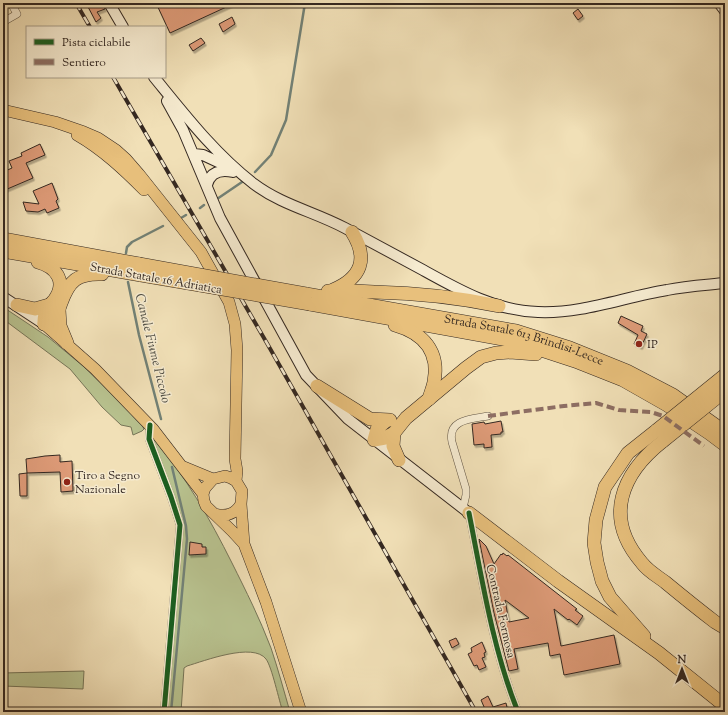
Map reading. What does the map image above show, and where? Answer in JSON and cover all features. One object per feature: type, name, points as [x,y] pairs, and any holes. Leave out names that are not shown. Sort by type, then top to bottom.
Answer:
[{"type":"highway","points":[[308,299],[345,285],[354,275],[359,267],[362,252],[352,232]]},
{"type":"highway","points":[[4,247],[49,265],[57,272],[60,282],[59,291],[55,299],[53,319],[44,324]]},
{"type":"highway","name":"Strada Statale 16 Adriatica","points":[[4,247],[308,299]]},
{"type":"highway","points":[[54,308],[72,282],[80,276],[90,273],[140,270]]},
{"type":"highway","points":[[332,291],[428,294],[499,306]]},
{"type":"highway","name":"Strada Statale 613 Brindisi-Lecce","points":[[308,299],[360,313],[514,341],[575,361],[623,380],[667,405],[725,445]]},
{"type":"highway","name":"Strada Statale 613 Brindisi-Lecce","points":[[308,299],[516,331],[570,348],[627,371],[673,395],[725,432]]},
{"type":"highway","points":[[17,305],[35,309],[54,308]]},
{"type":"highway","points":[[54,308],[67,343]]},
{"type":"highway","points":[[360,313],[407,328],[422,338],[431,349],[436,366],[434,382],[429,399]]},
{"type":"highway","points":[[386,421],[377,428],[374,440],[385,438],[394,433],[406,418],[466,368],[482,357],[496,353],[510,352],[528,353],[575,361]]},
{"type":"highway","points":[[725,375],[660,435],[628,480],[622,493],[620,509],[624,536],[630,548],[642,564],[715,622],[725,628]]},
{"type":"highway","points":[[317,386],[370,419],[386,421],[406,418]]},
{"type":"highway","points":[[659,653],[610,597],[602,581],[594,543],[596,520],[605,487],[628,453],[660,435],[725,391]]},
{"type":"highway","points":[[394,433],[393,446],[399,460]]},
{"type":"highway","points":[[466,511],[558,581],[659,653],[725,706]]},
{"type":"main road","points":[[110,3],[122,26]]},
{"type":"main road","points":[[719,3],[725,11]]},
{"type":"main road","points":[[155,78],[216,149],[245,176],[264,190],[286,203],[352,232],[460,291],[499,306],[514,310],[538,312],[570,311],[667,290],[725,283]]},
{"type":"main road","points":[[155,78],[184,130],[220,218],[306,375],[348,419],[466,511]]},
{"type":"main road","points":[[3,110],[55,122],[84,132],[111,147],[126,159],[200,252],[225,295],[235,324],[237,350],[236,481]]},
{"type":"main road","points":[[194,154],[195,149],[200,145],[207,144],[216,149]]},
{"type":"main road","points":[[194,154],[203,155],[245,176]]},
{"type":"main road","points":[[207,185],[208,180],[212,175],[222,170],[232,171],[245,176]]},
{"type":"main road","points":[[3,297],[44,324],[95,369],[150,425],[203,494]]},
{"type":"main road","points":[[183,467],[213,479]]},
{"type":"main road","points":[[241,504],[238,509],[228,515],[222,516],[216,514],[210,511],[206,506],[203,494],[205,488],[213,479],[225,476],[236,481],[240,486],[242,491],[241,504],[244,544],[268,610],[301,712]]},
{"type":"main road","points":[[216,514],[244,544]]},
{"type":"street","points":[[3,22],[17,14],[10,3]]},
{"type":"street","name":"Contrada Formosa","points":[[488,416],[468,419],[454,426],[451,435],[466,489],[466,511],[495,639],[511,694],[518,712]]},
{"type":"street","points":[[150,425],[149,440],[180,525],[164,712]]},
{"type":"green space","points":[[3,307],[48,337],[83,366],[140,421],[144,429],[133,435],[131,427],[121,425],[102,407],[70,369],[3,319]]},
{"type":"green space","points":[[153,440],[155,440],[166,454],[187,484],[215,530],[232,563],[258,616],[271,648],[290,712],[283,712],[273,676],[266,659],[260,654],[240,652],[205,660],[184,668],[181,712],[166,712],[181,542]]},
{"type":"green space","points":[[84,671],[83,689],[3,686],[3,673]]},
{"type":"building","points":[[86,3],[103,3],[105,9],[97,12],[101,18],[96,22]]},
{"type":"building","points":[[156,3],[235,3],[170,33]]},
{"type":"building","points":[[578,9],[583,16],[578,20],[573,13]]},
{"type":"building","points":[[232,17],[235,24],[223,32],[219,24]]},
{"type":"building","points":[[201,38],[205,43],[193,51],[189,45]]},
{"type":"building","points":[[40,144],[45,155],[26,163],[33,178],[5,190],[3,187],[3,172],[12,168],[9,161],[22,156],[21,153]]},
{"type":"building","points":[[52,183],[58,199],[56,201],[59,208],[47,213],[45,209],[38,212],[26,211],[23,202],[39,204],[33,191]]},
{"type":"building","points":[[621,316],[643,326],[641,331],[647,334],[641,347],[634,344],[638,335],[618,323]]},
{"type":"building","points":[[501,421],[503,432],[501,432],[501,434],[491,435],[492,447],[484,448],[484,444],[474,445],[472,424],[484,422],[485,424]]},
{"type":"building","name":"Tiro a Segno Nazionale","points":[[60,455],[60,462],[72,461],[73,491],[61,492],[60,472],[27,473],[26,459]]},
{"type":"building","points":[[27,473],[27,496],[20,496],[19,474]]},
{"type":"building","points":[[479,539],[486,546],[494,564],[501,554],[502,555],[503,553],[507,556],[508,555],[577,609],[575,610],[583,616],[577,625],[554,609],[561,646],[614,635],[620,664],[564,675],[560,654],[550,656],[548,643],[514,649],[518,669],[509,671],[494,613]],"holes":[[[505,600],[529,618],[509,622]]]},
{"type":"building","points":[[190,542],[202,544],[202,547],[206,547],[206,554],[189,555]]},
{"type":"building","points":[[456,638],[459,644],[452,648],[449,641]]},
{"type":"building","points":[[482,642],[486,652],[484,653],[485,657],[482,658],[486,667],[479,670],[477,665],[474,666],[468,654],[472,652],[471,648]]},
{"type":"building","points":[[488,696],[493,707],[506,703],[508,712],[480,712],[480,710],[485,709],[481,700]]},
{"type":"waterway","name":"Canale Fiume Piccolo","points":[[255,172],[271,155],[286,120],[305,3]]},
{"type":"waterway","name":"Canale Fiume Piccolo","points":[[217,199],[242,182]]},
{"type":"waterway","name":"Canale Fiume Piccolo","points":[[200,208],[204,205]]},
{"type":"waterway","name":"Canale Fiume Piccolo","points":[[181,218],[186,215]]},
{"type":"waterway","name":"Canale Fiume Piccolo","points":[[126,253],[127,247],[132,242],[163,226]]},
{"type":"waterway","name":"Canale Fiume Piccolo","points":[[128,282],[139,335],[161,419]]},
{"type":"waterway","name":"Canale Fiume Piccolo","points":[[171,712],[187,539],[186,526],[172,467]]},
{"type":"railway","points":[[76,3],[89,26]]},
{"type":"railway","points":[[114,78],[268,345],[476,712]]},
{"type":"marked path","points":[[488,416],[596,403],[619,410],[651,412],[663,416],[704,446]]},
{"type":"cycle path","points":[[150,425],[149,439],[180,525],[164,712]]},
{"type":"cycle path","points":[[469,513],[495,639],[509,688],[518,712]]},
{"type":"place","name":"IP","points":[[639,344]]},
{"type":"place","name":"Tiro a Segno Nazionale","points":[[67,482]]}]
